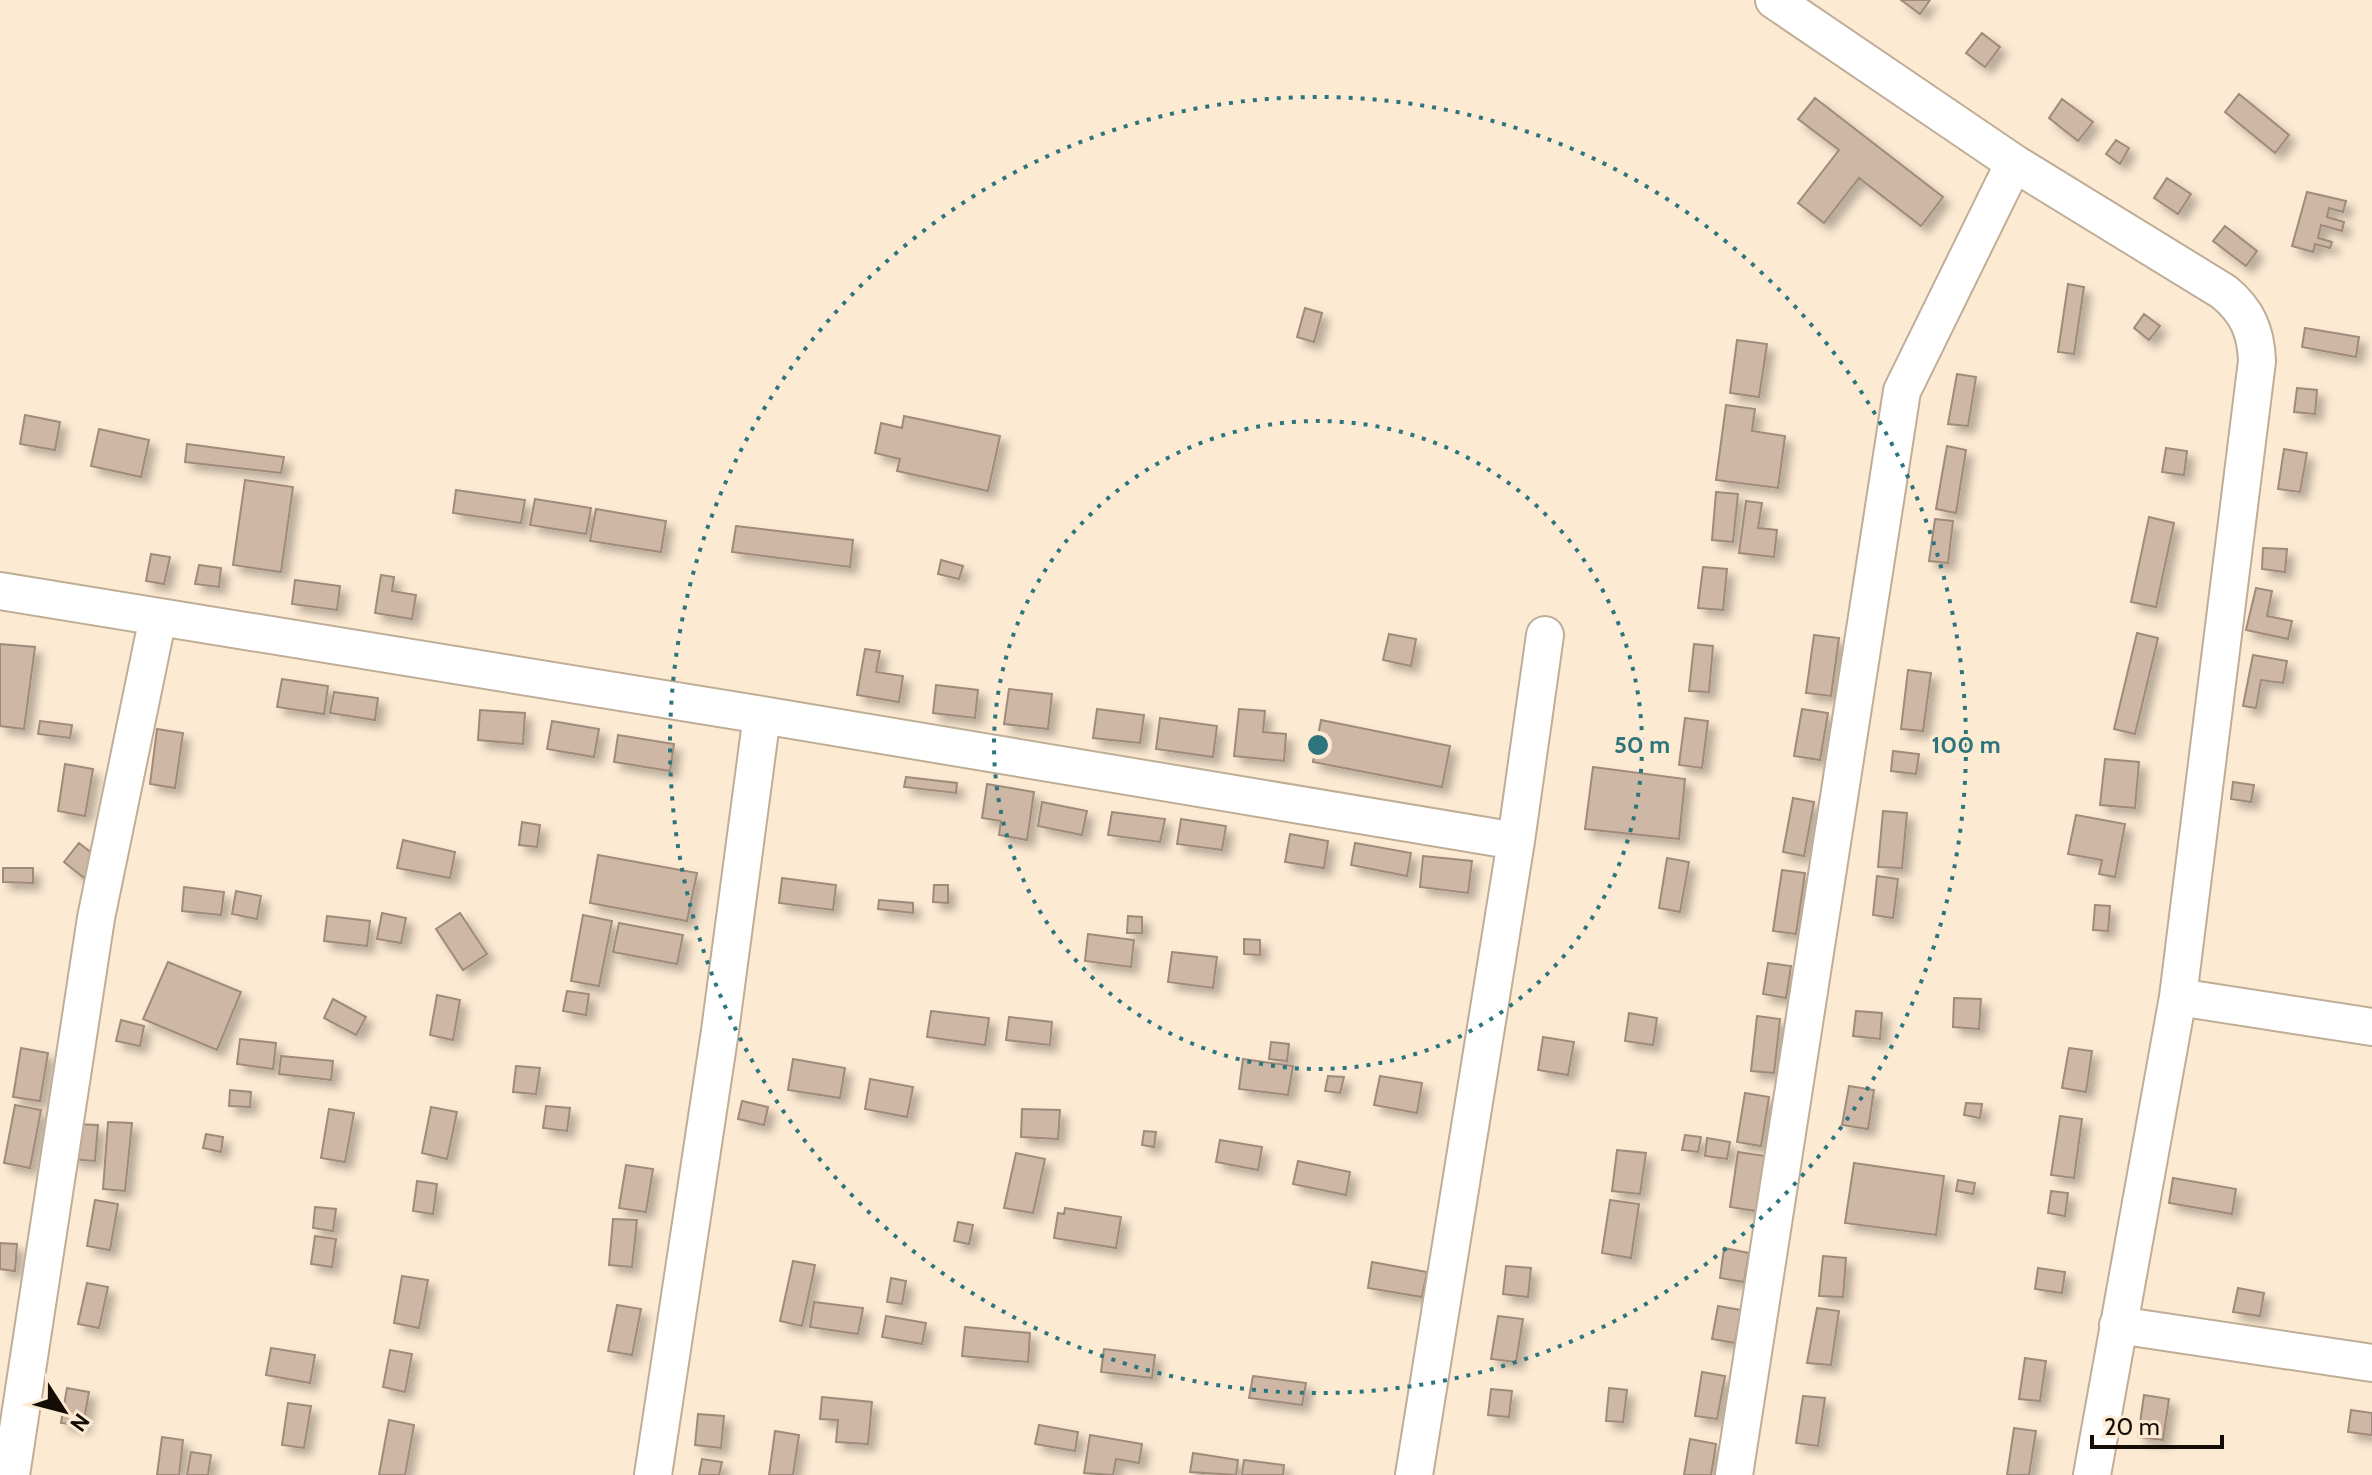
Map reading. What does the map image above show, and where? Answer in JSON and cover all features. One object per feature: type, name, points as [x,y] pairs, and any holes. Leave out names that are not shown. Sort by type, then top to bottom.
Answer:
[{"type":"street","points":[[1774,0],[2014,163],[2224,292],[2246,315],[2256,345],[2257,361],[2178,997],[2092,1475]]},
{"type":"street","points":[[1734,1475],[1902,391],[2014,163]]},
{"type":"street","points":[[0,591],[1516,841]]},
{"type":"street","points":[[11,1475],[96,918],[158,617]]},
{"type":"street","points":[[1414,1475],[1516,841],[1545,635]]},
{"type":"street","points":[[653,1475],[720,1031],[762,715]]},
{"type":"street","points":[[2178,997],[2372,1027]]},
{"type":"street","points":[[2118,1325],[2372,1363]]},
{"type":"building","points":[[1901,0],[1930,0],[1920,14]]},
{"type":"building","points":[[1982,33],[2000,47],[1985,67],[1966,53]]},
{"type":"building","points":[[2239,94],[2289,135],[2275,153],[2225,112]]},
{"type":"building","points":[[1815,98],[1943,197],[1921,226],[1859,178],[1824,223],[1798,203],[1839,150],[1798,119]]},
{"type":"building","points":[[2062,99],[2093,122],[2078,141],[2049,118]]},
{"type":"building","points":[[2116,140],[2129,148],[2120,164],[2106,154]]},
{"type":"building","points":[[2167,178],[2191,194],[2178,214],[2154,198]]},
{"type":"building","points":[[2307,192],[2346,201],[2343,212],[2329,208],[2327,217],[2344,222],[2342,231],[2321,225],[2318,238],[2332,242],[2330,248],[2315,244],[2313,252],[2292,246]]},
{"type":"building","points":[[2225,226],[2257,251],[2246,266],[2213,241]]},
{"type":"building","points":[[2068,284],[2084,287],[2074,354],[2058,352]]},
{"type":"building","points":[[1305,308],[1322,313],[1314,342],[1297,337]]},
{"type":"building","points":[[2144,314],[2160,326],[2149,340],[2134,328]]},
{"type":"building","points":[[2305,328],[2359,337],[2356,357],[2302,347]]},
{"type":"building","points":[[1737,340],[1767,344],[1759,397],[1730,393]]},
{"type":"building","points":[[1957,374],[1976,377],[1968,426],[1948,424]]},
{"type":"building","points":[[2297,388],[2317,390],[2315,414],[2294,412]]},
{"type":"building","points":[[1726,405],[1755,409],[1752,431],[1785,436],[1778,488],[1716,480]]},
{"type":"building","points":[[25,415],[60,422],[55,450],[20,444]]},
{"type":"building","points":[[904,416],[1000,436],[988,491],[897,471],[900,459],[875,453],[881,423],[902,428]]},
{"type":"building","points":[[99,429],[149,440],[141,477],[91,466]]},
{"type":"building","points":[[187,444],[284,457],[281,473],[185,462]]},
{"type":"building","points":[[1947,446],[1966,450],[1956,513],[1936,509]]},
{"type":"building","points":[[2166,448],[2187,451],[2184,475],[2162,472]]},
{"type":"building","points":[[2284,449],[2307,453],[2300,492],[2278,489]]},
{"type":"building","points":[[245,480],[293,487],[281,572],[233,565]]},
{"type":"building","points":[[456,490],[525,500],[521,523],[453,513]]},
{"type":"building","points":[[1716,492],[1738,494],[1733,542],[1712,540]]},
{"type":"building","points":[[535,499],[591,508],[586,534],[530,525]]},
{"type":"building","points":[[1746,501],[1762,503],[1758,528],[1777,530],[1774,557],[1739,553]]},
{"type":"building","points":[[596,509],[666,521],[661,552],[590,541]]},
{"type":"building","points":[[2149,517],[2174,523],[2156,607],[2131,602]]},
{"type":"building","points":[[1935,519],[1953,521],[1948,563],[1929,561]]},
{"type":"building","points":[[736,526],[853,540],[850,567],[732,552]]},
{"type":"building","points":[[2263,548],[2287,549],[2285,572],[2262,569]]},
{"type":"building","points":[[151,554],[170,557],[164,584],[146,581]]},
{"type":"building","points":[[941,560],[963,566],[959,579],[938,574]]},
{"type":"building","points":[[199,565],[221,568],[219,587],[195,584]]},
{"type":"building","points":[[1703,567],[1727,569],[1723,610],[1698,608]]},
{"type":"building","points":[[381,575],[394,577],[392,591],[416,595],[412,619],[375,613]]},
{"type":"building","points":[[295,580],[340,586],[337,610],[292,604]]},
{"type":"building","points":[[2256,588],[2272,591],[2267,616],[2292,621],[2288,639],[2246,630]]},
{"type":"building","points":[[2137,633],[2158,638],[2135,734],[2114,729]]},
{"type":"building","points":[[1389,634],[1416,639],[1411,666],[1383,660]]},
{"type":"building","points":[[1814,635],[1839,638],[1831,696],[1806,693]]},
{"type":"building","points":[[0,644],[35,647],[24,729],[0,726]]},
{"type":"building","points":[[1694,644],[1713,646],[1709,692],[1689,691]]},
{"type":"building","points":[[865,649],[880,651],[876,672],[903,676],[899,702],[857,695]]},
{"type":"building","points":[[2253,655],[2287,661],[2283,683],[2261,680],[2256,708],[2243,706]]},
{"type":"building","points":[[1908,670],[1931,673],[1923,731],[1901,729]]},
{"type":"building","points":[[282,679],[328,686],[324,714],[277,707]]},
{"type":"building","points":[[936,685],[978,690],[975,718],[933,713]]},
{"type":"building","points":[[1009,689],[1052,694],[1048,729],[1004,724]]},
{"type":"building","points":[[334,692],[378,698],[375,720],[330,713]]},
{"type":"building","points":[[1097,709],[1144,715],[1140,743],[1093,738]]},
{"type":"building","points":[[1239,709],[1265,711],[1263,732],[1286,734],[1284,761],[1234,756]]},
{"type":"building","points":[[1802,709],[1828,713],[1820,760],[1794,756]]},
{"type":"building","points":[[480,710],[525,713],[523,744],[478,740]]},
{"type":"building","points":[[1160,718],[1217,726],[1213,757],[1156,749]]},
{"type":"building","points":[[1685,718],[1708,721],[1702,768],[1679,765]]},
{"type":"building","points":[[1321,720],[1450,746],[1442,787],[1313,762]]},
{"type":"building","points":[[40,721],[72,725],[70,738],[38,734]]},
{"type":"building","points":[[552,721],[599,729],[594,757],[547,749]]},
{"type":"building","points":[[157,729],[183,733],[175,788],[150,784]]},
{"type":"building","points":[[618,735],[674,744],[670,771],[614,762]]},
{"type":"building","points":[[1893,751],[1919,754],[1916,774],[1891,771]]},
{"type":"building","points":[[2105,759],[2139,762],[2135,808],[2100,805]]},
{"type":"building","points":[[65,764],[93,769],[85,816],[58,811]]},
{"type":"building","points":[[1593,767],[1685,779],[1679,839],[1585,829]]},
{"type":"building","points":[[906,777],[957,783],[956,793],[904,787]]},
{"type":"building","points":[[2233,782],[2254,785],[2251,802],[2231,799]]},
{"type":"building","points":[[987,784],[1034,792],[1027,840],[999,835],[1001,821],[982,818]]},
{"type":"building","points":[[1793,798],[1814,802],[1804,856],[1783,852]]},
{"type":"building","points":[[1042,802],[1087,811],[1082,835],[1038,826]]},
{"type":"building","points":[[1883,811],[1907,813],[1902,868],[1878,867]]},
{"type":"building","points":[[1112,812],[1165,819],[1160,842],[1108,835]]},
{"type":"building","points":[[2076,815],[2125,824],[2115,877],[2099,874],[2102,860],[2068,854]]},
{"type":"building","points":[[1181,819],[1226,826],[1222,850],[1177,844]]},
{"type":"building","points":[[522,822],[540,825],[537,847],[519,845]]},
{"type":"building","points":[[1290,834],[1328,841],[1324,868],[1285,862]]},
{"type":"building","points":[[403,840],[455,852],[450,878],[397,868]]},
{"type":"building","points":[[79,843],[103,862],[88,881],[64,862]]},
{"type":"building","points":[[1355,843],[1411,853],[1407,876],[1351,865]]},
{"type":"building","points":[[598,855],[697,873],[687,921],[590,903]]},
{"type":"building","points":[[1423,856],[1472,861],[1468,893],[1420,887]]},
{"type":"building","points":[[1667,858],[1689,862],[1680,912],[1659,908]]},
{"type":"building","points":[[3,868],[33,868],[33,883],[3,882]]},
{"type":"building","points":[[1782,870],[1805,873],[1796,934],[1773,931]]},
{"type":"building","points":[[1877,876],[1898,879],[1893,918],[1873,915]]},
{"type":"building","points":[[782,878],[836,885],[833,910],[779,903]]},
{"type":"building","points":[[934,885],[948,885],[948,903],[933,902]]},
{"type":"building","points":[[184,887],[224,892],[221,915],[182,911]]},
{"type":"building","points":[[236,891],[261,896],[257,919],[232,914]]},
{"type":"building","points":[[879,900],[913,903],[913,913],[878,909]]},
{"type":"building","points":[[2095,905],[2110,906],[2108,931],[2093,930]]},
{"type":"building","points":[[382,913],[406,918],[401,943],[377,939]]},
{"type":"building","points":[[460,913],[487,954],[463,970],[436,929]]},
{"type":"building","points":[[583,915],[612,921],[599,986],[571,981]]},
{"type":"building","points":[[327,916],[370,921],[367,946],[324,941]]},
{"type":"building","points":[[1128,916],[1142,917],[1142,933],[1127,933]]},
{"type":"building","points":[[619,923],[683,935],[677,964],[613,952]]},
{"type":"building","points":[[1088,934],[1134,940],[1131,967],[1085,961]]},
{"type":"building","points":[[1244,939],[1260,940],[1260,955],[1244,954]]},
{"type":"building","points":[[1172,952],[1217,957],[1213,988],[1168,982]]},
{"type":"building","points":[[168,962],[241,992],[217,1050],[143,1019]]},
{"type":"building","points":[[1768,963],[1791,966],[1786,998],[1763,994]]},
{"type":"building","points":[[567,991],[589,994],[586,1015],[563,1011]]},
{"type":"building","points":[[437,995],[460,1000],[453,1040],[430,1035]]},
{"type":"building","points":[[1954,998],[1981,999],[1979,1029],[1953,1027]]},
{"type":"building","points":[[333,999],[366,1017],[356,1035],[324,1018]]},
{"type":"building","points":[[931,1011],[989,1018],[985,1045],[927,1037]]},
{"type":"building","points":[[1856,1011],[1882,1013],[1880,1039],[1853,1036]]},
{"type":"building","points":[[1629,1013],[1657,1018],[1653,1045],[1625,1041]]},
{"type":"building","points":[[1757,1016],[1780,1019],[1774,1073],[1751,1071]]},
{"type":"building","points":[[1009,1017],[1052,1022],[1050,1045],[1006,1040]]},
{"type":"building","points":[[121,1020],[144,1026],[140,1046],[116,1041]]},
{"type":"building","points":[[1543,1037],[1574,1042],[1568,1075],[1538,1070]]},
{"type":"building","points":[[240,1039],[276,1043],[273,1069],[237,1064]]},
{"type":"building","points":[[1271,1042],[1289,1044],[1287,1061],[1269,1059]]},
{"type":"building","points":[[21,1048],[48,1053],[40,1101],[13,1097]]},
{"type":"building","points":[[2069,1048],[2092,1051],[2086,1092],[2062,1088]]},
{"type":"building","points":[[281,1056],[333,1061],[331,1080],[279,1074]]},
{"type":"building","points":[[793,1059],[845,1068],[840,1098],[788,1090]]},
{"type":"building","points":[[1243,1059],[1293,1066],[1288,1095],[1239,1089]]},
{"type":"building","points":[[516,1066],[540,1068],[536,1094],[513,1092]]},
{"type":"building","points":[[1328,1076],[1344,1077],[1340,1093],[1325,1091]]},
{"type":"building","points":[[1380,1076],[1422,1083],[1417,1113],[1374,1105]]},
{"type":"building","points":[[870,1079],[913,1087],[907,1117],[865,1109]]},
{"type":"building","points":[[1849,1086],[1874,1090],[1868,1129],[1842,1125]]},
{"type":"building","points":[[230,1090],[251,1092],[250,1107],[229,1106]]},
{"type":"building","points":[[1745,1093],[1769,1097],[1761,1146],[1737,1142]]},
{"type":"building","points":[[742,1101],[768,1107],[764,1125],[738,1119]]},
{"type":"building","points":[[1966,1103],[1982,1104],[1980,1118],[1964,1115]]},
{"type":"building","points":[[15,1105],[41,1110],[30,1168],[4,1163]]},
{"type":"building","points":[[546,1106],[570,1108],[567,1131],[543,1128]]},
{"type":"building","points":[[431,1107],[457,1112],[447,1159],[422,1153]]},
{"type":"building","points":[[329,1109],[354,1113],[345,1162],[321,1158]]},
{"type":"building","points":[[1022,1109],[1060,1110],[1058,1139],[1021,1137]]},
{"type":"building","points":[[2060,1116],[2082,1119],[2074,1178],[2051,1175]]},
{"type":"building","points":[[108,1122],[132,1123],[125,1191],[103,1189]]},
{"type":"building","points":[[75,1124],[98,1125],[95,1161],[71,1159]]},
{"type":"building","points":[[1144,1131],[1156,1132],[1154,1147],[1142,1145]]},
{"type":"building","points":[[206,1134],[223,1137],[221,1152],[203,1148]]},
{"type":"building","points":[[1685,1135],[1701,1137],[1698,1152],[1682,1150]]},
{"type":"building","points":[[1707,1138],[1730,1142],[1727,1159],[1705,1156]]},
{"type":"building","points":[[1220,1140],[1262,1147],[1258,1170],[1216,1162]]},
{"type":"building","points":[[1617,1150],[1646,1153],[1640,1194],[1612,1191]]},
{"type":"building","points":[[1738,1152],[1765,1156],[1756,1211],[1730,1207]]},
{"type":"building","points":[[1016,1153],[1045,1159],[1033,1213],[1004,1208]]},
{"type":"building","points":[[1298,1161],[1350,1172],[1346,1195],[1293,1184]]},
{"type":"building","points":[[1854,1163],[1944,1176],[1936,1235],[1845,1223]]},
{"type":"building","points":[[626,1165],[653,1169],[646,1212],[619,1208]]},
{"type":"building","points":[[2173,1178],[2236,1189],[2232,1214],[2169,1203]]},
{"type":"building","points":[[1958,1180],[1975,1183],[1973,1194],[1956,1191]]},
{"type":"building","points":[[417,1181],[437,1184],[433,1214],[413,1211]]},
{"type":"building","points":[[2051,1191],[2068,1193],[2065,1216],[2048,1213]]},
{"type":"building","points":[[95,1200],[118,1204],[110,1250],[87,1246]]},
{"type":"building","points":[[1610,1200],[1639,1204],[1631,1258],[1602,1253]]},
{"type":"building","points":[[315,1207],[336,1209],[333,1231],[313,1228]]},
{"type":"building","points":[[1065,1208],[1121,1217],[1116,1248],[1054,1238],[1058,1213],[1064,1214]]},
{"type":"building","points":[[613,1219],[637,1220],[632,1267],[609,1265]]},
{"type":"building","points":[[958,1222],[973,1225],[969,1244],[954,1241]]},
{"type":"building","points":[[315,1236],[336,1239],[332,1267],[311,1264]]},
{"type":"building","points":[[0,1243],[17,1244],[15,1271],[0,1269]]},
{"type":"building","points":[[1724,1248],[1749,1253],[1744,1282],[1720,1278]]},
{"type":"building","points":[[1823,1256],[1846,1258],[1843,1297],[1819,1296]]},
{"type":"building","points":[[793,1261],[815,1265],[802,1326],[780,1321]]},
{"type":"building","points":[[1372,1262],[1427,1272],[1422,1297],[1368,1288]]},
{"type":"building","points":[[1506,1266],[1531,1268],[1528,1297],[1503,1294]]},
{"type":"building","points":[[2038,1268],[2065,1272],[2062,1293],[2035,1289]]},
{"type":"building","points":[[402,1276],[428,1280],[419,1328],[394,1323]]},
{"type":"building","points":[[891,1278],[906,1281],[902,1304],[887,1302]]},
{"type":"building","points":[[87,1283],[108,1287],[99,1328],[78,1324]]},
{"type":"building","points":[[2238,1288],[2264,1293],[2260,1316],[2233,1312]]},
{"type":"building","points":[[814,1302],[863,1308],[858,1334],[810,1327]]},
{"type":"building","points":[[617,1305],[641,1309],[632,1355],[608,1351]]},
{"type":"building","points":[[1718,1306],[1741,1310],[1735,1343],[1712,1339]]},
{"type":"building","points":[[1817,1308],[1839,1311],[1831,1365],[1807,1363]]},
{"type":"building","points":[[886,1316],[926,1323],[922,1344],[882,1337]]},
{"type":"building","points":[[1498,1316],[1523,1319],[1516,1362],[1491,1359]]},
{"type":"building","points":[[965,1327],[1030,1333],[1028,1362],[962,1356]]},
{"type":"building","points":[[271,1348],[315,1355],[310,1383],[266,1375]]},
{"type":"building","points":[[1104,1349],[1155,1355],[1152,1378],[1101,1372]]},
{"type":"building","points":[[390,1350],[412,1354],[405,1392],[383,1387]]},
{"type":"building","points":[[2025,1358],[2046,1361],[2040,1401],[2019,1399]]},
{"type":"building","points":[[1702,1372],[1725,1376],[1717,1419],[1695,1416]]},
{"type":"building","points":[[1253,1376],[1306,1383],[1302,1405],[1249,1398]]},
{"type":"building","points":[[67,1388],[89,1392],[83,1426],[61,1423]]},
{"type":"building","points":[[1609,1388],[1627,1390],[1623,1422],[1606,1421]]},
{"type":"building","points":[[1491,1389],[1512,1391],[1509,1417],[1488,1415]]},
{"type":"building","points":[[2144,1395],[2169,1399],[2163,1440],[2138,1437]]},
{"type":"building","points":[[1803,1396],[1825,1398],[1818,1446],[1796,1443]]},
{"type":"building","points":[[822,1397],[872,1402],[868,1444],[836,1442],[838,1420],[820,1419]]},
{"type":"building","points":[[288,1403],[311,1406],[304,1448],[282,1445]]},
{"type":"building","points":[[2351,1410],[2372,1413],[2372,1435],[2348,1432]]},
{"type":"building","points":[[698,1414],[724,1416],[721,1448],[695,1445]]},
{"type":"building","points":[[389,1420],[414,1425],[405,1475],[379,1475]]},
{"type":"building","points":[[1039,1425],[1078,1432],[1075,1451],[1035,1444]]},
{"type":"building","points":[[2014,1428],[2036,1431],[2029,1475],[2007,1475]]},
{"type":"building","points":[[775,1431],[799,1435],[793,1475],[769,1475]]},
{"type":"building","points":[[1090,1435],[1142,1444],[1139,1463],[1116,1459],[1113,1475],[1084,1473]]},
{"type":"building","points":[[162,1437],[183,1440],[179,1475],[157,1475]]},
{"type":"building","points":[[1690,1439],[1716,1444],[1711,1475],[1684,1475]]},
{"type":"building","points":[[191,1452],[211,1455],[208,1475],[187,1475]]},
{"type":"building","points":[[1193,1453],[1238,1460],[1236,1475],[1190,1472]]},
{"type":"building","points":[[702,1459],[722,1462],[719,1475],[699,1475]]},
{"type":"building","points":[[1244,1460],[1284,1465],[1283,1475],[1242,1475]]}]
